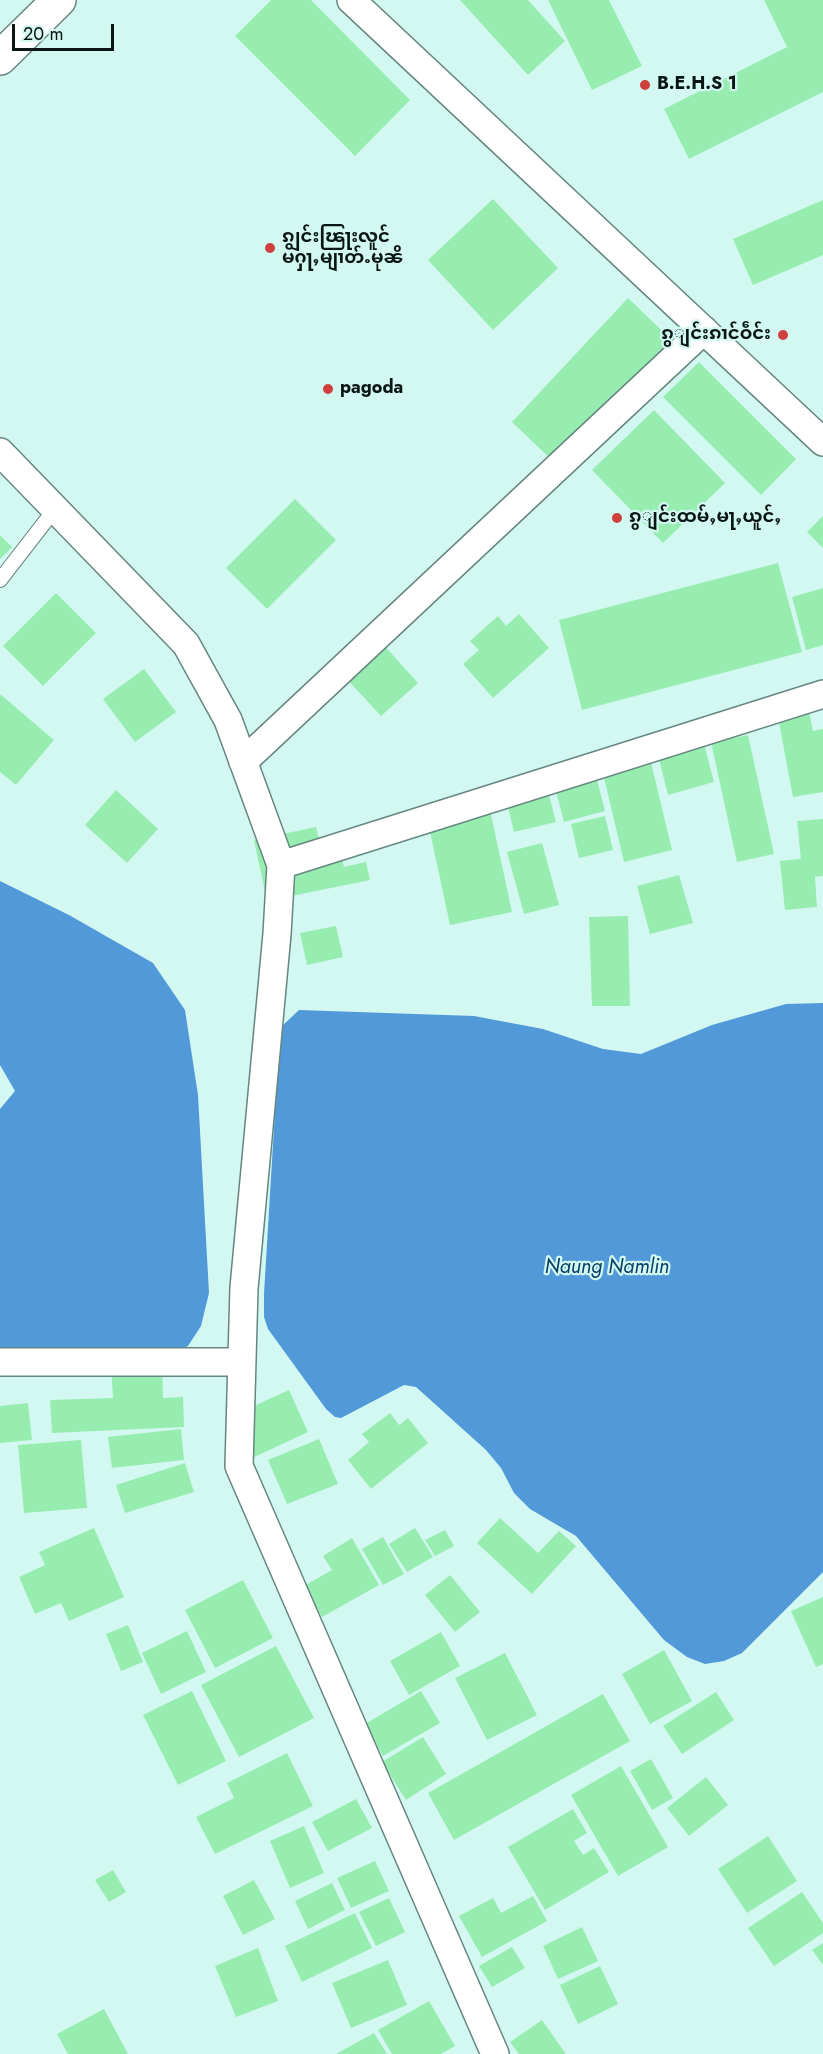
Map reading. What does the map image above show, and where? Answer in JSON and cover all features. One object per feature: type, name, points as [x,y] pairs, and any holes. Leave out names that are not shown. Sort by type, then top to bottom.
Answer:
[{"type":"main road","points":[[0,58],[51,3]]},
{"type":"street","points":[[351,0],[823,442]]},
{"type":"street","points":[[243,762],[704,330]]},
{"type":"street","points":[[0,452],[186,644],[228,720],[281,865],[277,934],[244,1288],[239,1466],[495,2054]]},
{"type":"street","points":[[281,865],[823,694]]},
{"type":"street","points":[[0,1362],[242,1362]]},
{"type":"lane","points":[[0,580],[55,509]]},
{"type":"water","points":[[0,881],[69,915],[153,963],[185,1010],[198,1095],[209,1293],[201,1326],[188,1346],[169,1356],[0,1353],[0,1109],[15,1091],[0,1065]]},
{"type":"water","name":"Naung Namlin","points":[[823,1003],[823,1572],[742,1653],[724,1661],[705,1664],[687,1657],[664,1640],[576,1536],[530,1509],[514,1493],[501,1468],[486,1450],[416,1387],[404,1385],[341,1418],[335,1417],[326,1409],[268,1329],[264,1317],[264,1294],[280,1028],[299,1010],[474,1016],[543,1029],[603,1049],[641,1054],[712,1025],[786,1004]]},
{"type":"building","points":[[271,0],[311,0],[410,100],[355,156],[235,36]]},
{"type":"building","points":[[460,0],[528,0],[565,41],[528,75]]},
{"type":"building","points":[[548,0],[609,0],[642,66],[592,90]]},
{"type":"building","points":[[764,0],[823,0],[823,92],[689,159],[664,109],[787,47]]},
{"type":"building","points":[[493,199],[558,268],[493,330],[428,260]]},
{"type":"building","points":[[823,200],[823,255],[753,285],[733,239]]},
{"type":"building","points":[[628,298],[678,346],[557,465],[512,422]]},
{"type":"building","points":[[699,362],[796,459],[761,495],[663,397]]},
{"type":"building","points":[[654,410],[725,483],[663,543],[592,470]]},
{"type":"building","points":[[295,499],[336,540],[267,609],[226,568]]},
{"type":"building","points":[[823,516],[823,548],[807,532]]},
{"type":"building","points":[[0,535],[12,547],[0,559]]},
{"type":"building","points":[[778,563],[802,652],[582,710],[559,620]]},
{"type":"building","points":[[823,588],[823,645],[806,650],[792,597]]},
{"type":"building","points":[[56,593],[96,633],[43,686],[3,646]]},
{"type":"building","points":[[519,614],[549,648],[493,698],[463,664],[479,650],[470,641],[498,616],[506,626]]},
{"type":"building","points":[[381,642],[418,683],[381,716],[344,676]]},
{"type":"building","points":[[144,669],[176,712],[135,742],[103,699]]},
{"type":"building","points":[[0,694],[54,740],[16,785],[0,772]]},
{"type":"building","points":[[809,711],[813,731],[823,729],[823,792],[793,797],[778,717]]},
{"type":"building","points":[[699,725],[714,782],[668,795],[653,736]]},
{"type":"building","points":[[748,735],[774,854],[737,862],[711,742]]},
{"type":"building","points":[[649,754],[672,850],[624,862],[601,765]]},
{"type":"building","points":[[591,756],[605,811],[564,822],[550,767]]},
{"type":"building","points":[[545,779],[556,822],[514,832],[504,790]]},
{"type":"building","points":[[116,790],[158,829],[127,863],[85,825]]},
{"type":"building","points":[[489,805],[512,912],[450,925],[427,818]]},
{"type":"building","points":[[605,816],[613,850],[579,858],[571,824]]},
{"type":"building","points":[[823,819],[823,876],[815,877],[817,907],[785,910],[780,861],[801,859],[797,821]]},
{"type":"building","points":[[316,827],[321,848],[339,843],[344,867],[366,862],[370,880],[267,901],[254,840]]},
{"type":"building","points":[[542,843],[559,905],[524,914],[507,852]]},
{"type":"building","points":[[679,875],[693,923],[650,934],[637,886]]},
{"type":"building","points":[[628,916],[630,1006],[592,1006],[589,917]]},
{"type":"building","points":[[336,926],[343,957],[307,965],[300,933]]},
{"type":"building","points":[[162,1362],[163,1398],[183,1397],[184,1427],[52,1433],[50,1400],[113,1398],[111,1365]]},
{"type":"building","points":[[289,1390],[308,1432],[248,1460],[230,1417]]},
{"type":"building","points":[[28,1403],[32,1440],[0,1443],[0,1406]]},
{"type":"building","points":[[390,1413],[399,1425],[408,1418],[428,1443],[371,1489],[348,1460],[369,1442],[362,1434]]},
{"type":"building","points":[[181,1429],[184,1460],[112,1468],[108,1437]]},
{"type":"building","points":[[319,1439],[338,1484],[287,1504],[268,1460]]},
{"type":"building","points":[[81,1440],[87,1508],[24,1513],[18,1445]]},
{"type":"building","points":[[185,1463],[194,1492],[125,1513],[116,1485]]},
{"type":"building","points":[[500,1518],[538,1553],[559,1531],[576,1546],[532,1594],[477,1543]]},
{"type":"building","points":[[94,1528],[124,1597],[69,1621],[61,1603],[35,1614],[19,1577],[45,1565],[39,1552]]},
{"type":"building","points":[[415,1528],[433,1557],[407,1572],[389,1544]]},
{"type":"building","points":[[445,1530],[454,1546],[435,1556],[425,1540]]},
{"type":"building","points":[[383,1537],[404,1574],[383,1585],[362,1549]]},
{"type":"building","points":[[352,1538],[379,1585],[322,1617],[304,1586],[332,1570],[323,1556]]},
{"type":"building","points":[[450,1575],[480,1612],[455,1632],[425,1595]]},
{"type":"building","points":[[243,1580],[273,1638],[215,1668],[185,1610]]},
{"type":"building","points":[[823,1597],[823,1664],[816,1667],[791,1611]]},
{"type":"building","points":[[128,1625],[143,1662],[121,1671],[106,1634]]},
{"type":"building","points":[[187,1631],[206,1672],[161,1694],[142,1653]]},
{"type":"building","points":[[441,1632],[460,1666],[409,1695],[390,1661]]},
{"type":"building","points":[[276,1646],[314,1718],[239,1757],[201,1685]]},
{"type":"building","points":[[664,1650],[692,1701],[650,1724],[622,1674]]},
{"type":"building","points":[[505,1653],[537,1715],[487,1740],[455,1678]]},
{"type":"building","points":[[192,1691],[226,1761],[178,1785],[143,1715]]},
{"type":"building","points":[[421,1691],[440,1723],[383,1756],[365,1724]]},
{"type":"building","points":[[716,1692],[734,1720],[682,1754],[663,1726]]},
{"type":"building","points":[[603,1694],[630,1741],[454,1840],[428,1793]]},
{"type":"building","points":[[423,1737],[446,1774],[406,1800],[382,1762]]},
{"type":"building","points":[[287,1753],[313,1806],[215,1854],[196,1817],[234,1798],[227,1783]]},
{"type":"building","points":[[651,1759],[673,1798],[652,1810],[630,1771]]},
{"type":"building","points":[[621,1766],[668,1847],[618,1876],[571,1795]]},
{"type":"building","points":[[706,1777],[728,1805],[689,1836],[667,1808]]},
{"type":"building","points":[[356,1799],[372,1828],[328,1851],[312,1822]]},
{"type":"building","points":[[573,1809],[587,1833],[574,1841],[583,1855],[594,1848],[609,1872],[545,1910],[508,1847]]},
{"type":"building","points":[[304,1826],[324,1873],[290,1888],[270,1841]]},
{"type":"building","points":[[768,1836],[797,1881],[747,1913],[718,1869]]},
{"type":"building","points":[[375,1861],[389,1891],[351,1908],[337,1878]]},
{"type":"building","points":[[113,1870],[126,1892],[109,1902],[95,1880]]},
{"type":"building","points":[[254,1880],[275,1919],[243,1935],[223,1896]]},
{"type":"building","points":[[332,1883],[345,1910],[308,1929],[295,1901]]},
{"type":"building","points":[[802,1892],[823,1923],[823,1933],[774,1966],[748,1928]]},
{"type":"building","points":[[533,1896],[547,1921],[482,1957],[459,1916],[493,1898],[501,1913]]},
{"type":"building","points":[[389,1898],[405,1932],[376,1946],[359,1912]]},
{"type":"building","points":[[355,1913],[372,1948],[302,1982],[285,1946]]},
{"type":"building","points":[[582,1927],[598,1961],[558,1979],[543,1946]]},
{"type":"building","points":[[823,1943],[823,1965],[812,1950]]},
{"type":"building","points":[[512,1947],[525,1968],[492,1987],[479,1966]]},
{"type":"building","points":[[258,1948],[278,2001],[236,2017],[215,1966]]},
{"type":"building","points":[[388,1960],[407,2005],[351,2028],[332,1983]]},
{"type":"building","points":[[600,1966],[618,2004],[578,2024],[560,1985]]},
{"type":"building","points":[[429,2001],[455,2046],[441,2054],[392,2054],[378,2030]]},
{"type":"building","points":[[104,2009],[128,2054],[68,2054],[57,2034]]},
{"type":"building","points":[[542,2020],[566,2054],[519,2054],[510,2042]]},
{"type":"building","points":[[374,2033],[387,2054],[336,2054]]},
{"type":"place","name":"B.E.H.S 1","points":[[645,85]]},
{"type":"place","name":"ၵျွင်းၽြႃးလူင် မႁႃႇမျၢတ်ႉမုၼိ","points":[[270,248]]},
{"type":"place","name":"ၵွျင်းၵၢင်ဝဵင်း","points":[[783,335]]},
{"type":"place","name":"pagoda","points":[[328,389]]},
{"type":"place","name":"ၵွျင်းထမ်ႇမႃႇယူင်ႇ","points":[[617,518]]}]
